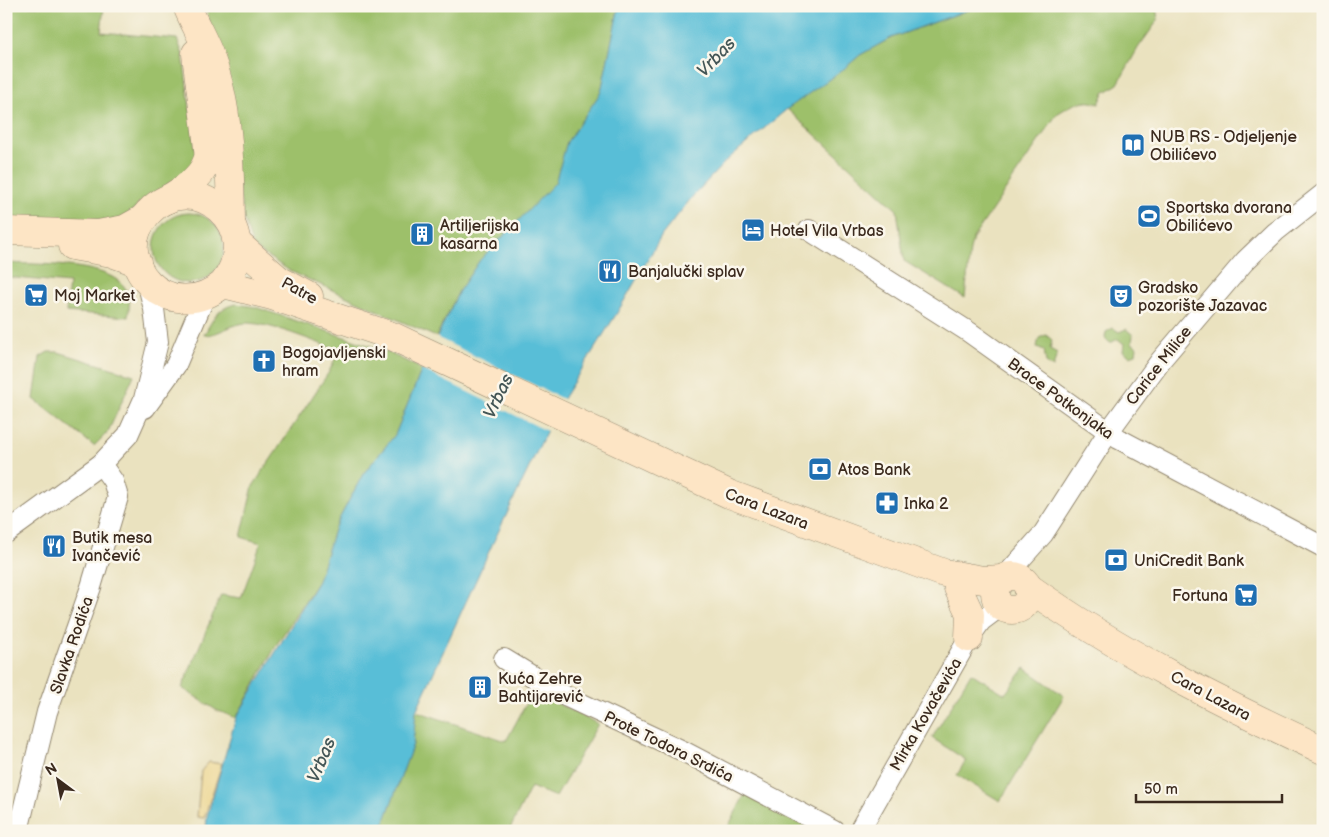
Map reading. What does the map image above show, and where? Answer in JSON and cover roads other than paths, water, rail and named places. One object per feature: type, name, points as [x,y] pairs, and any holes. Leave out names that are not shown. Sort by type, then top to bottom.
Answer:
[{"type":"street","points":[[135,421],[144,399],[158,342],[154,309],[135,243],[153,211],[196,179],[208,160],[190,13]]},
{"type":"street","points":[[6,533],[101,464],[116,450],[176,365],[214,290],[236,264],[228,139],[211,58],[190,13]]},
{"type":"street","name":"Carice Milice","points":[[1011,594],[1041,537],[1108,431],[1161,360],[1245,260],[1275,232],[1323,194]]},
{"type":"street","name":"Patre","points":[[6,230],[98,234],[125,229],[153,211],[181,197],[200,198],[218,207],[234,233],[279,280],[380,332]]},
{"type":"street","name":"Brace Potkonjaka","points":[[809,230],[968,332],[1119,439],[1323,547]]},
{"type":"street","name":"Patre","points":[[6,236],[97,250],[142,272],[161,293],[178,299],[197,299],[214,290],[249,289],[380,332]]},
{"type":"street","name":"Cara Lazara","points":[[380,332],[729,494],[951,581],[983,580],[1101,638],[1241,712],[1323,750]]},
{"type":"street","name":"Slavka Rodića","points":[[18,831],[47,712],[91,587],[118,497],[113,481],[101,464]]},
{"type":"street","points":[[951,581],[970,614],[969,638]]},
{"type":"street","name":"Mirka Kovačevića","points":[[859,831],[969,638],[981,621],[1011,594]]},
{"type":"street","name":"Prote Todora Srdića","points":[[504,659],[565,696],[683,751],[835,831]]},
{"type":"water","name":"Vrbas","points":[[619,6],[979,6],[891,38],[860,55],[845,68],[787,109],[727,160],[693,196],[662,235],[617,313],[559,405],[492,545],[416,711],[413,744],[381,831],[206,831],[207,816],[236,718],[318,581],[335,527],[363,474],[395,435],[422,369],[459,291],[480,260],[555,183],[567,142],[601,92]]},
{"type":"place","name":"NUB RS - Odjeljenje Obilićevo","points":[[1133,145]]},
{"type":"place","name":"Sportska dvorana Obilićevo","points":[[1149,216]]},
{"type":"place","name":"Hotel Vila Vrbas","points":[[753,230]]},
{"type":"place","name":"Artiljerijska kasarna","points":[[422,234]]},
{"type":"place","name":"Banjalučki splav","points":[[610,271]]},
{"type":"place","name":"Moj Market","points":[[36,295]]},
{"type":"place","name":"Gradsko pozorište Jazavac","points":[[1121,296]]},
{"type":"place","name":"Bogojavljenski hram","points":[[264,361]]},
{"type":"place","name":"Atos Bank","points":[[820,469]]},
{"type":"place","name":"Inka 2","points":[[887,503]]},
{"type":"place","name":"Butik mesa Ivančević","points":[[54,546]]},
{"type":"place","name":"UniCredit Bank","points":[[1116,560]]},
{"type":"place","name":"Fortuna","points":[[1246,595]]},
{"type":"place","name":"Kuća Zehre Bahtijarević","points":[[480,687]]}]
